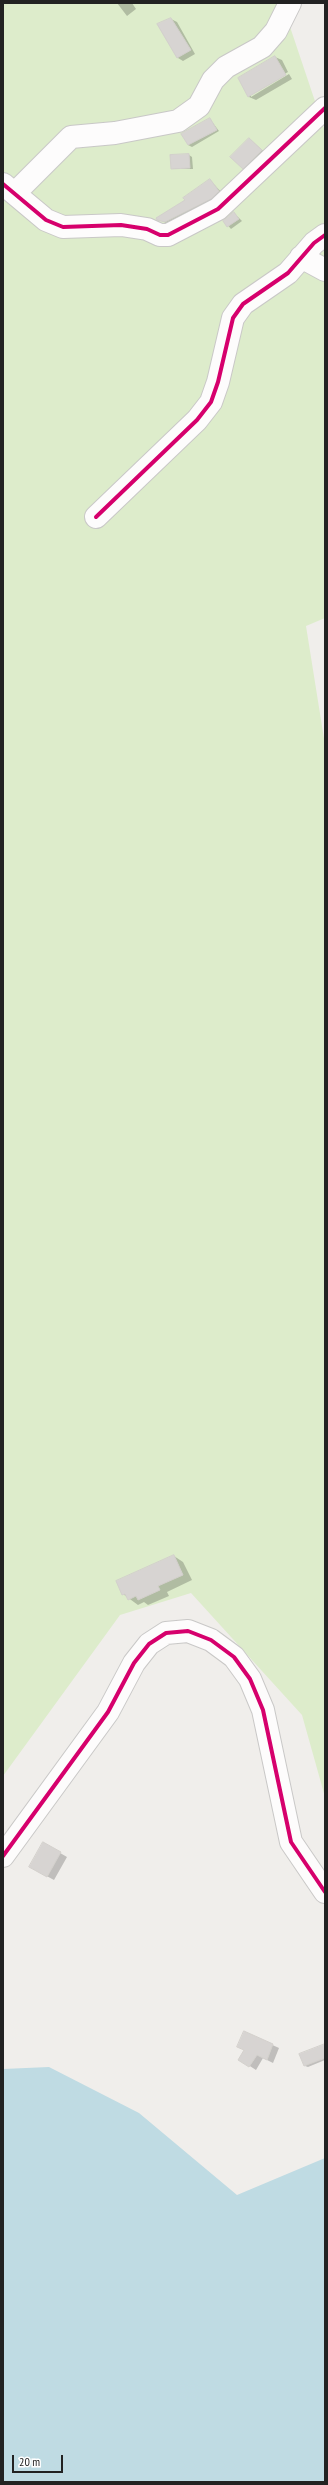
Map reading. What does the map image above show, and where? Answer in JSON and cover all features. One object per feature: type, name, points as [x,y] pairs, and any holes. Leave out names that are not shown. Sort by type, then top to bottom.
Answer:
[{"type":"street","points":[[290,3],[276,31],[262,46],[226,67],[213,80],[198,106],[178,121],[115,133],[71,137],[9,189],[46,220],[63,227],[121,225],[147,229],[160,235],[168,235],[218,209],[325,108]]},
{"type":"street","points":[[96,517],[197,420],[211,402],[218,382],[233,318],[243,304],[288,273],[320,236],[325,235]]},
{"type":"street","points":[[301,257],[325,270]]},
{"type":"street","points":[[3,1856],[108,1712],[134,1663],[149,1644],[166,1633],[188,1631],[211,1640],[234,1657],[250,1679],[263,1710],[291,1842],[325,1892]]},
{"type":"green space","points":[[3,3],[282,3],[325,131],[325,618],[306,626],[325,745],[325,1797],[302,1715],[191,1593],[120,1615],[3,1776]]},
{"type":"water","points":[[49,2067],[139,2113],[237,2195],[325,2158],[325,2482],[3,2482],[3,2069]]},
{"type":"building","points":[[171,18],[191,50],[177,58],[157,24]]},
{"type":"building","points":[[275,56],[286,75],[248,97],[238,78]]},
{"type":"building","points":[[210,118],[217,130],[188,145],[181,134]]},
{"type":"building","points":[[249,138],[262,150],[243,169],[230,157]]},
{"type":"building","points":[[189,154],[190,168],[171,169],[170,155]]},
{"type":"building","points":[[210,179],[219,191],[211,199],[165,222],[157,220],[156,218],[185,200],[183,198]]},
{"type":"building","points":[[234,212],[239,219],[227,227],[223,221]]},
{"type":"building","points":[[174,1555],[183,1575],[158,1586],[160,1590],[138,1600],[136,1596],[128,1600],[125,1594],[122,1595],[116,1581]]},
{"type":"building","points":[[43,1842],[61,1852],[47,1877],[29,1867]]},
{"type":"building","points":[[244,2031],[273,2044],[267,2060],[257,2055],[249,2067],[238,2060],[244,2050],[237,2047]]},
{"type":"building","points":[[325,2044],[325,2058],[304,2066],[299,2054]]},
{"type":"cycle path","points":[[3,184],[46,220],[63,227],[121,225],[147,229],[160,235],[168,235],[218,209],[325,108]]},
{"type":"cycle path","points":[[96,517],[197,420],[211,402],[218,382],[233,318],[243,304],[288,273],[314,243],[325,235]]},
{"type":"cycle path","points":[[3,1856],[108,1712],[134,1663],[149,1644],[166,1633],[188,1631],[211,1640],[234,1657],[250,1679],[263,1710],[291,1842],[325,1892]]}]
